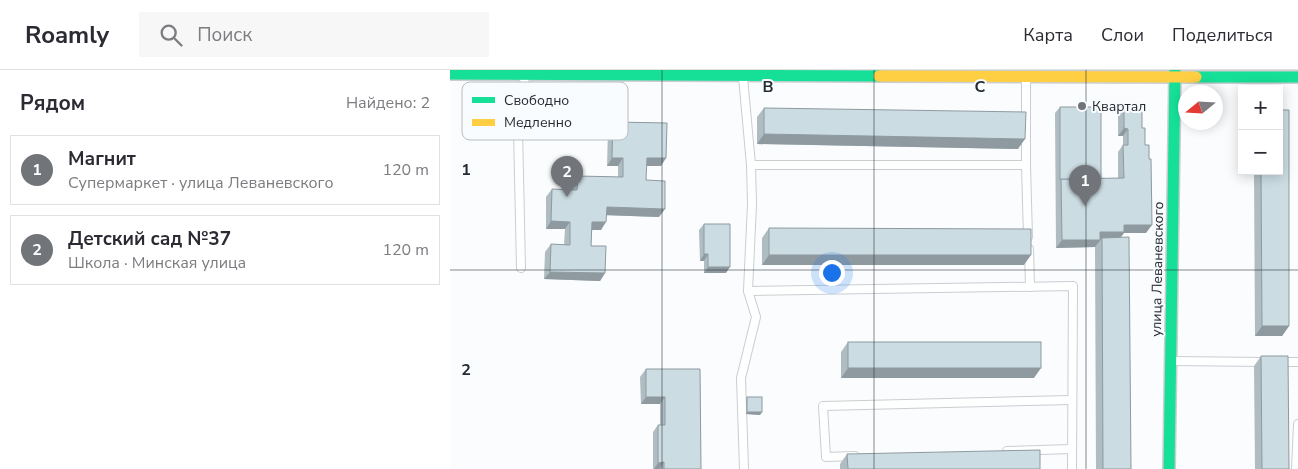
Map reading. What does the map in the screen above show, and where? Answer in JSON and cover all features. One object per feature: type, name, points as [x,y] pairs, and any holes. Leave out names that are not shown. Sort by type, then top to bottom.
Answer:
[{"type":"street","points":[[450,74],[1026,75],[1175,73],[1298,77]]},
{"type":"street","name":"улица Леваневского","points":[[1169,469],[1175,73]]},
{"type":"lane","points":[[524,82],[525,74]]},
{"type":"lane","points":[[742,75],[751,165],[752,204],[748,291],[756,318],[741,378],[744,469]]},
{"type":"lane","points":[[1026,75],[1026,165],[1030,287]]},
{"type":"lane","points":[[518,140],[521,268]]},
{"type":"lane","points":[[751,165],[1026,165]]},
{"type":"lane","points":[[748,291],[1073,286],[1072,469]]},
{"type":"lane","points":[[1171,360],[1298,362]]},
{"type":"lane","points":[[866,455],[826,457],[823,406],[1072,400]]},
{"type":"lane","points":[[1296,469],[1298,424]]},
{"type":"lane","points":[[1003,451],[1072,449]]},
{"type":"building","points":[[1124,104],[1142,104],[1142,128],[1145,128],[1145,145],[1149,145],[1149,159],[1151,159],[1152,225],[1124,225],[1124,232],[1100,232],[1100,240],[1062,240],[1061,179],[1124,178],[1123,145],[1128,145],[1128,129],[1124,128]]},
{"type":"building","points":[[1060,107],[1101,107],[1101,179],[1060,180]]},
{"type":"building","points":[[764,108],[1026,112],[1025,139],[764,134]]},
{"type":"building","points":[[1283,110],[1289,110],[1289,326],[1262,326],[1261,175],[1283,175]]},
{"type":"building","points":[[628,122],[667,123],[666,158],[647,158],[646,180],[665,181],[665,209],[607,207],[606,222],[592,222],[591,246],[606,246],[605,273],[550,272],[551,244],[570,245],[570,222],[551,221],[552,189],[577,190],[578,176],[623,177],[623,158],[612,158],[612,140],[628,140]]},
{"type":"building","points":[[704,224],[730,224],[730,267],[708,267],[708,254],[704,254]]},
{"type":"building","points":[[769,228],[1031,229],[1031,255],[769,255]]},
{"type":"building","points":[[1129,237],[1131,469],[1103,469],[1102,238]]},
{"type":"building","points":[[848,342],[1041,342],[1041,368],[848,368]]},
{"type":"building","points":[[1261,356],[1288,356],[1289,469],[1262,469]]},
{"type":"building","points":[[646,369],[700,369],[701,469],[664,469],[664,462],[658,463],[658,425],[665,425],[665,397],[646,397]]},
{"type":"building","points":[[747,397],[762,397],[762,412],[747,412]]},
{"type":"building","points":[[1040,450],[1040,469],[848,469],[847,454]]},
{"type":"traffic: fast","points":[[1169,469],[1175,70]]},
{"type":"traffic: fast","points":[[450,74],[879,76]]},
{"type":"traffic: fast","points":[[1196,77],[1298,77]]},
{"type":"traffic: slow","points":[[879,76],[1196,77]]},
{"type":"place","name":"Квартал","points":[[1082,106]]},
{"type":"place","name":"Детский сад №37","points":[[567,197]]},
{"type":"place","name":"Магнит","points":[[1085,206]]}]
